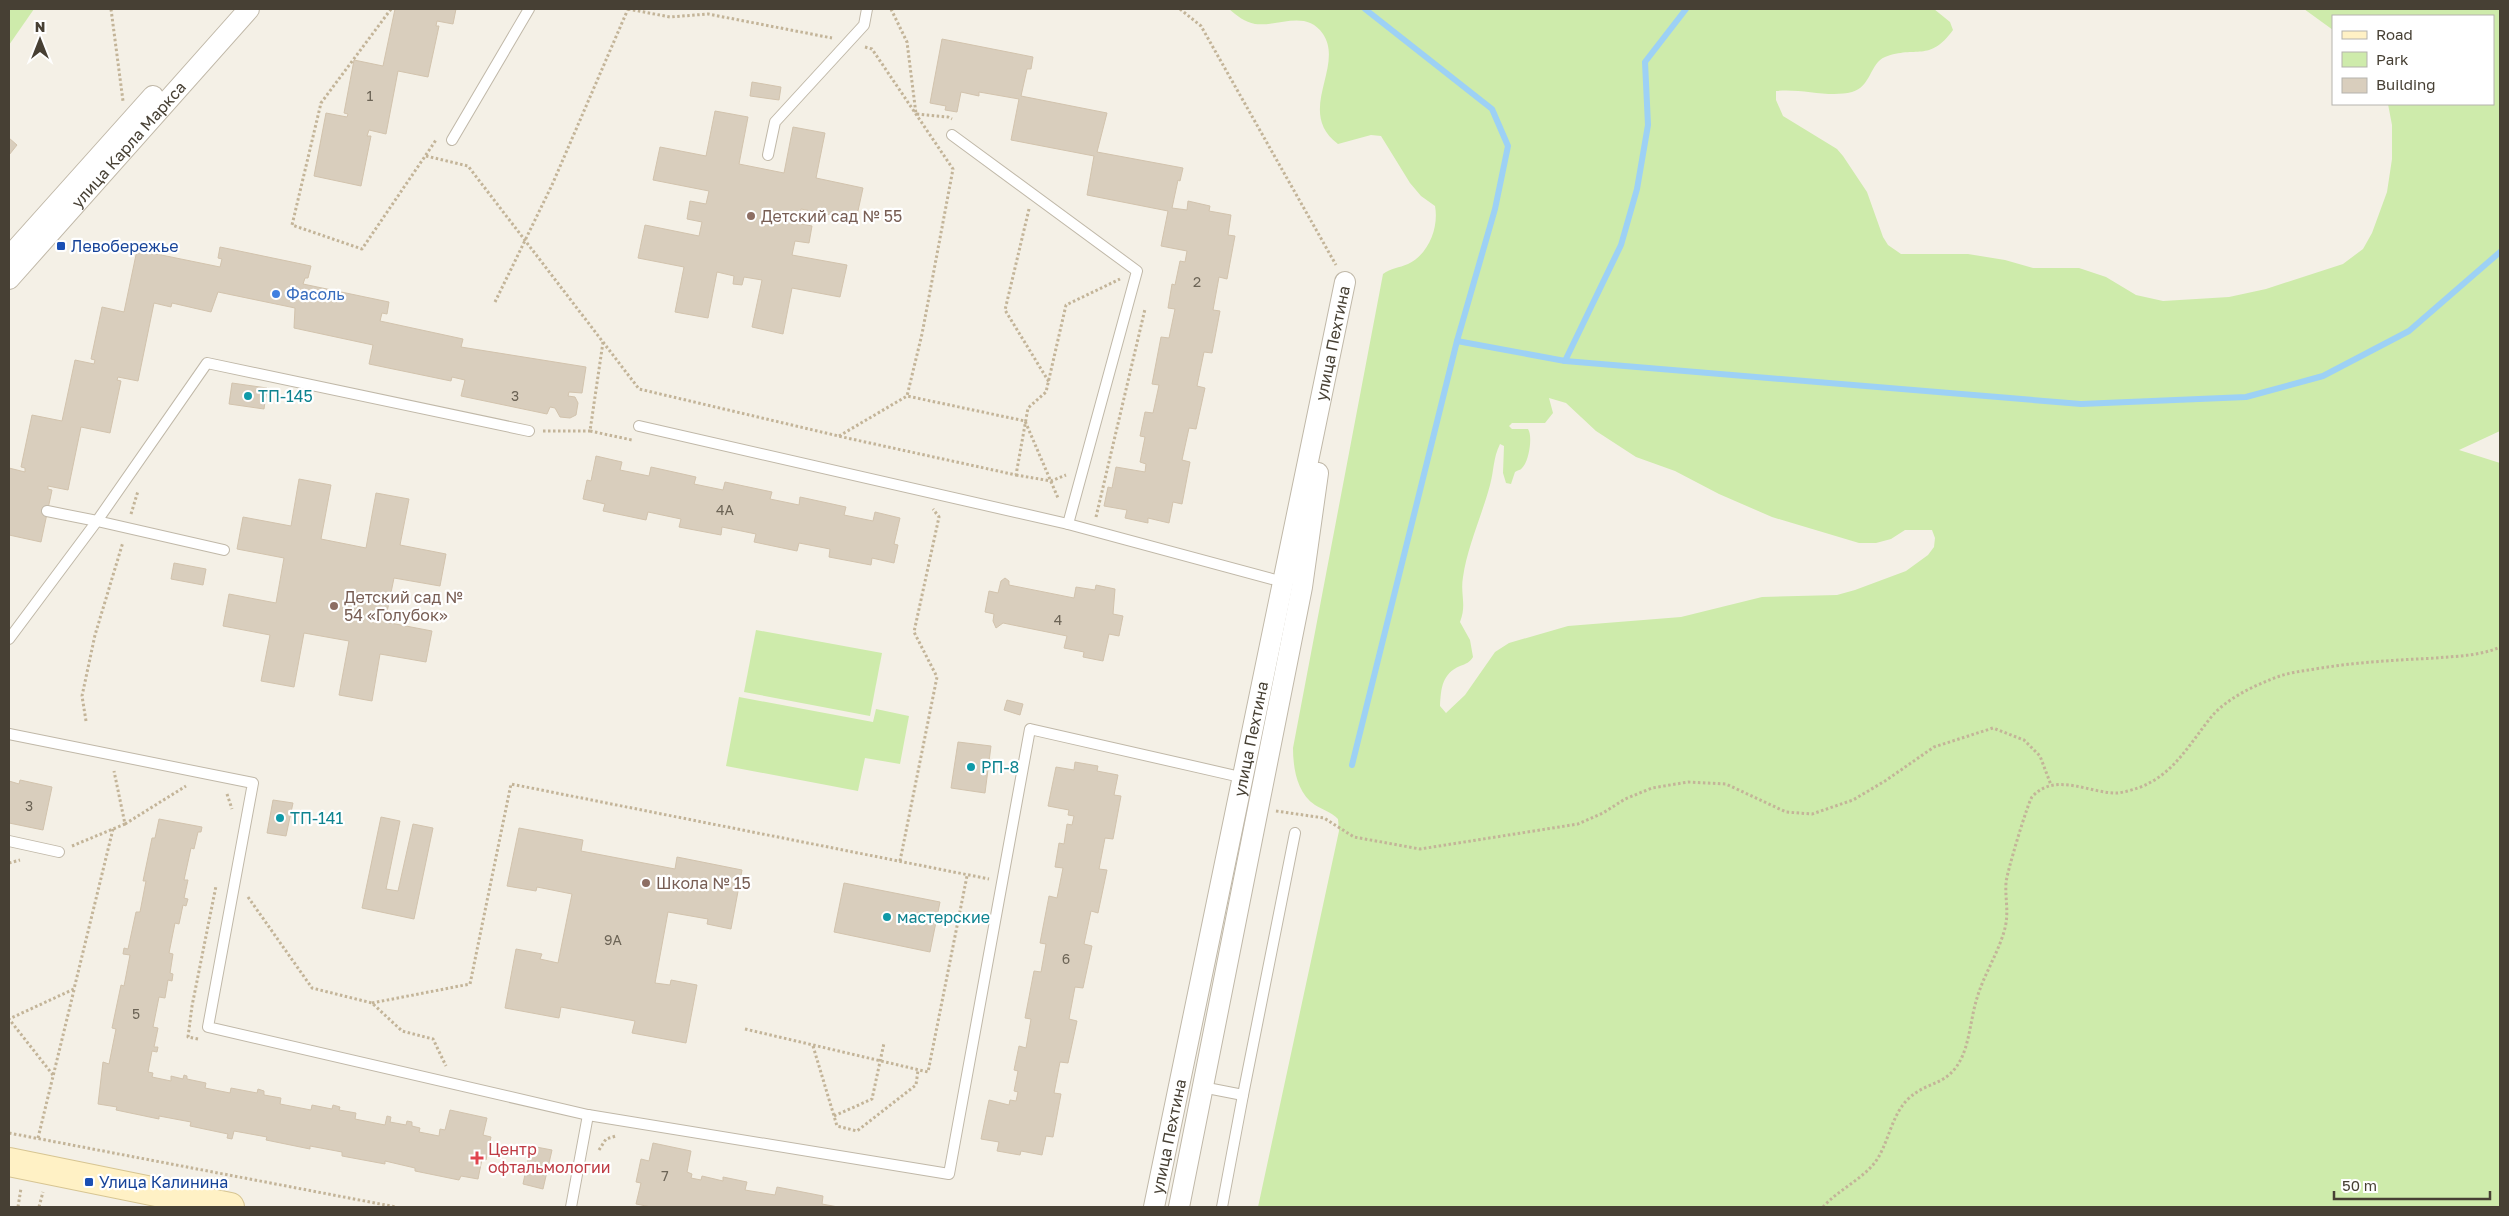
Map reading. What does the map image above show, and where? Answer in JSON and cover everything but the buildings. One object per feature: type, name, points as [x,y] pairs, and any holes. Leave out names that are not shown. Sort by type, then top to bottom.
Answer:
[{"type":"street","name":"улица Карла Маркса","points":[[9,257],[231,9]]},
{"type":"street","name":"улица Карла Маркса","points":[[9,279],[249,9]]},
{"type":"street","name":"улица Пехтина","points":[[1179,1207],[1259,808],[1293,584],[1345,282]]},
{"type":"street","name":"улица Пехтина","points":[[1154,1207],[1243,778],[1293,584]]},
{"type":"street","points":[[15,1172],[230,1207]]},
{"type":"lane","points":[[452,140],[529,9]]},
{"type":"lane","points":[[768,155],[775,122],[864,25],[867,9]]},
{"type":"lane","points":[[952,135],[1137,271],[1068,524]]},
{"type":"lane","points":[[9,639],[97,521],[207,363],[529,431]]},
{"type":"lane","points":[[639,426],[1068,524],[1293,584]]},
{"type":"lane","points":[[47,511],[224,550]]},
{"type":"lane","points":[[9,734],[253,783],[208,1027],[588,1115],[949,1174],[1030,729],[1263,782]]},
{"type":"lane","points":[[1222,1207],[1296,833]]},
{"type":"lane","points":[[9,841],[59,852]]},
{"type":"lane","points":[[1202,1087],[1243,1095]]},
{"type":"lane","points":[[571,1207],[588,1115]]},
{"type":"path","points":[[111,9],[126,126]]},
{"type":"path","points":[[390,9],[321,103],[292,225],[362,250],[440,134]]},
{"type":"path","points":[[495,302],[552,185],[628,9],[670,17],[708,14],[819,34],[872,49],[953,169],[922,334],[907,396]]},
{"type":"path","points":[[891,9],[907,42],[916,114]]},
{"type":"path","points":[[1180,9],[1200,26],[1345,282]]},
{"type":"path","points":[[916,114],[948,116],[956,122]]},
{"type":"path","points":[[426,156],[468,166],[639,389],[1016,475],[1051,481],[1083,469]]},
{"type":"path","points":[[1032,194],[1005,310],[1048,382]]},
{"type":"path","points":[[1016,475],[1028,408],[1046,392],[1066,305],[1137,271]]},
{"type":"path","points":[[1093,531],[1147,300]]},
{"type":"path","points":[[590,431],[603,342]]},
{"type":"path","points":[[839,436],[907,396],[1025,421]]},
{"type":"path","points":[[1025,421],[1058,499]]},
{"type":"path","points":[[529,431],[590,431],[638,441]]},
{"type":"path","points":[[86,721],[82,696],[95,635],[140,484]]},
{"type":"path","points":[[900,861],[937,677],[914,632],[938,517],[931,505]]},
{"type":"path","points":[[1823,1207],[1874,1163],[1883,1149],[1897,1114],[1907,1101],[1922,1090],[1947,1078],[1961,1059],[1977,996],[2005,928],[2008,908],[2006,881],[2028,804],[2041,789],[2051,785],[2064,784],[2119,793],[2156,781],[2193,744],[2214,715],[2228,703],[2256,685],[2284,674],[2352,662],[2474,654],[2500,647]]},
{"type":"path","points":[[1259,808],[1324,818],[1354,837],[1420,849],[1578,824],[1652,788],[1688,782],[1726,784],[1786,812],[1812,814],[1853,800],[1885,781],[1934,747],[1993,728],[2024,740],[2040,756],[2051,785]]},
{"type":"path","points":[[104,767],[114,770],[125,824]]},
{"type":"path","points":[[9,863],[59,852],[125,824],[193,783]]},
{"type":"path","points":[[234,887],[242,889],[312,988],[372,1003],[470,984],[511,784],[967,876],[1002,881]]},
{"type":"path","points":[[222,792],[228,795],[232,810]]},
{"type":"path","points":[[38,1138],[113,829]]},
{"type":"path","points":[[745,1029],[928,1072],[967,876]]},
{"type":"path","points":[[207,1041],[188,1037],[192,1006],[216,885]]},
{"type":"path","points":[[53,1075],[9,1019],[74,990]]},
{"type":"path","points":[[372,1003],[402,1031],[433,1038],[454,1084]]},
{"type":"path","points":[[834,1116],[872,1099],[884,1043]]},
{"type":"path","points":[[813,1045],[837,1126],[857,1131],[916,1085],[918,1070]]},
{"type":"path","points":[[9,1133],[396,1207]]},
{"type":"path","points":[[598,1156],[606,1139],[624,1135]]},
{"type":"path","points":[[15,1172],[18,1207]]},
{"type":"path","points":[[40,1207],[44,1186]]},
{"type":"green space","points":[[9,9],[34,9],[9,45]]},
{"type":"green space","points":[[1229,9],[1934,9],[1950,22],[1953,30],[1937,46],[1929,50],[1905,52],[1885,57],[1876,64],[1863,85],[1852,92],[1834,94],[1776,91],[1776,100],[1783,116],[1837,149],[1843,156],[1867,192],[1883,237],[1888,245],[1901,254],[1968,254],[2005,260],[2033,268],[2079,268],[2106,277],[2136,295],[2163,301],[2229,297],[2266,289],[2343,264],[2363,249],[2372,233],[2387,192],[2392,159],[2392,125],[2388,105],[2494,105],[2494,15],[2332,15],[2332,29],[2304,9],[2500,9],[2500,431],[2459,450],[2500,463],[2500,1207],[1258,1207],[1339,831],[1338,819],[1309,800],[1300,787],[1295,772],[1293,748],[1383,274],[1408,264],[1422,254],[1434,231],[1436,214],[1435,206],[1421,196],[1410,183],[1381,136],[1371,135],[1338,144],[1326,131],[1321,118],[1320,104],[1329,61],[1328,47],[1323,34],[1316,27],[1308,22],[1300,21],[1255,24],[1238,16]],"holes":[[[1549,398],[1566,403],[1596,431],[1636,457],[1675,471],[1719,494],[1772,517],[1859,543],[1876,543],[1891,539],[1905,530],[1932,530],[1935,538],[1934,547],[1928,555],[1906,571],[1837,595],[1762,597],[1681,617],[1568,626],[1509,643],[1495,652],[1465,695],[1446,713],[1440,706],[1441,693],[1446,677],[1454,669],[1468,663],[1473,657],[1470,640],[1460,622],[1463,610],[1463,577],[1490,485],[1498,449],[1500,444],[1504,446],[1503,473],[1506,483],[1511,484],[1515,472],[1522,469],[1527,460],[1530,449],[1528,429],[1512,429],[1509,426],[1512,423],[1545,423],[1553,413]]]},
{"type":"green space","points":[[756,630],[882,653],[870,716],[744,692]]},
{"type":"green space","points":[[739,697],[873,722],[876,709],[909,716],[900,764],[865,758],[858,791],[726,766]]},
{"type":"waterway","points":[[1352,765],[1457,341],[1495,209],[1508,146],[1492,109],[1365,9]]},
{"type":"waterway","points":[[1457,341],[1565,361],[1621,245],[1637,189],[1648,125],[1645,62],[1686,9]]},
{"type":"waterway","points":[[1565,361],[2081,404],[2246,397],[2323,376],[2409,331],[2500,252]]},
{"type":"place","name":"Детский сад № 55","points":[[751,216]]},
{"type":"place","name":"Левобережье","points":[[61,246]]},
{"type":"place","name":"Фасоль","points":[[276,294]]},
{"type":"place","name":"ТП-145","points":[[248,396]]},
{"type":"place","name":"Детский сад № 54 «Голубок»","points":[[334,606]]},
{"type":"place","name":"РП-8","points":[[971,767]]},
{"type":"place","name":"ТП-141","points":[[280,818]]},
{"type":"place","name":"Школа № 15","points":[[646,883]]},
{"type":"place","name":"мастерские","points":[[887,917]]},
{"type":"place","name":"Центр офтальмологии","points":[[477,1158]]},
{"type":"place","name":"Улица Калинина","points":[[89,1182]]}]
